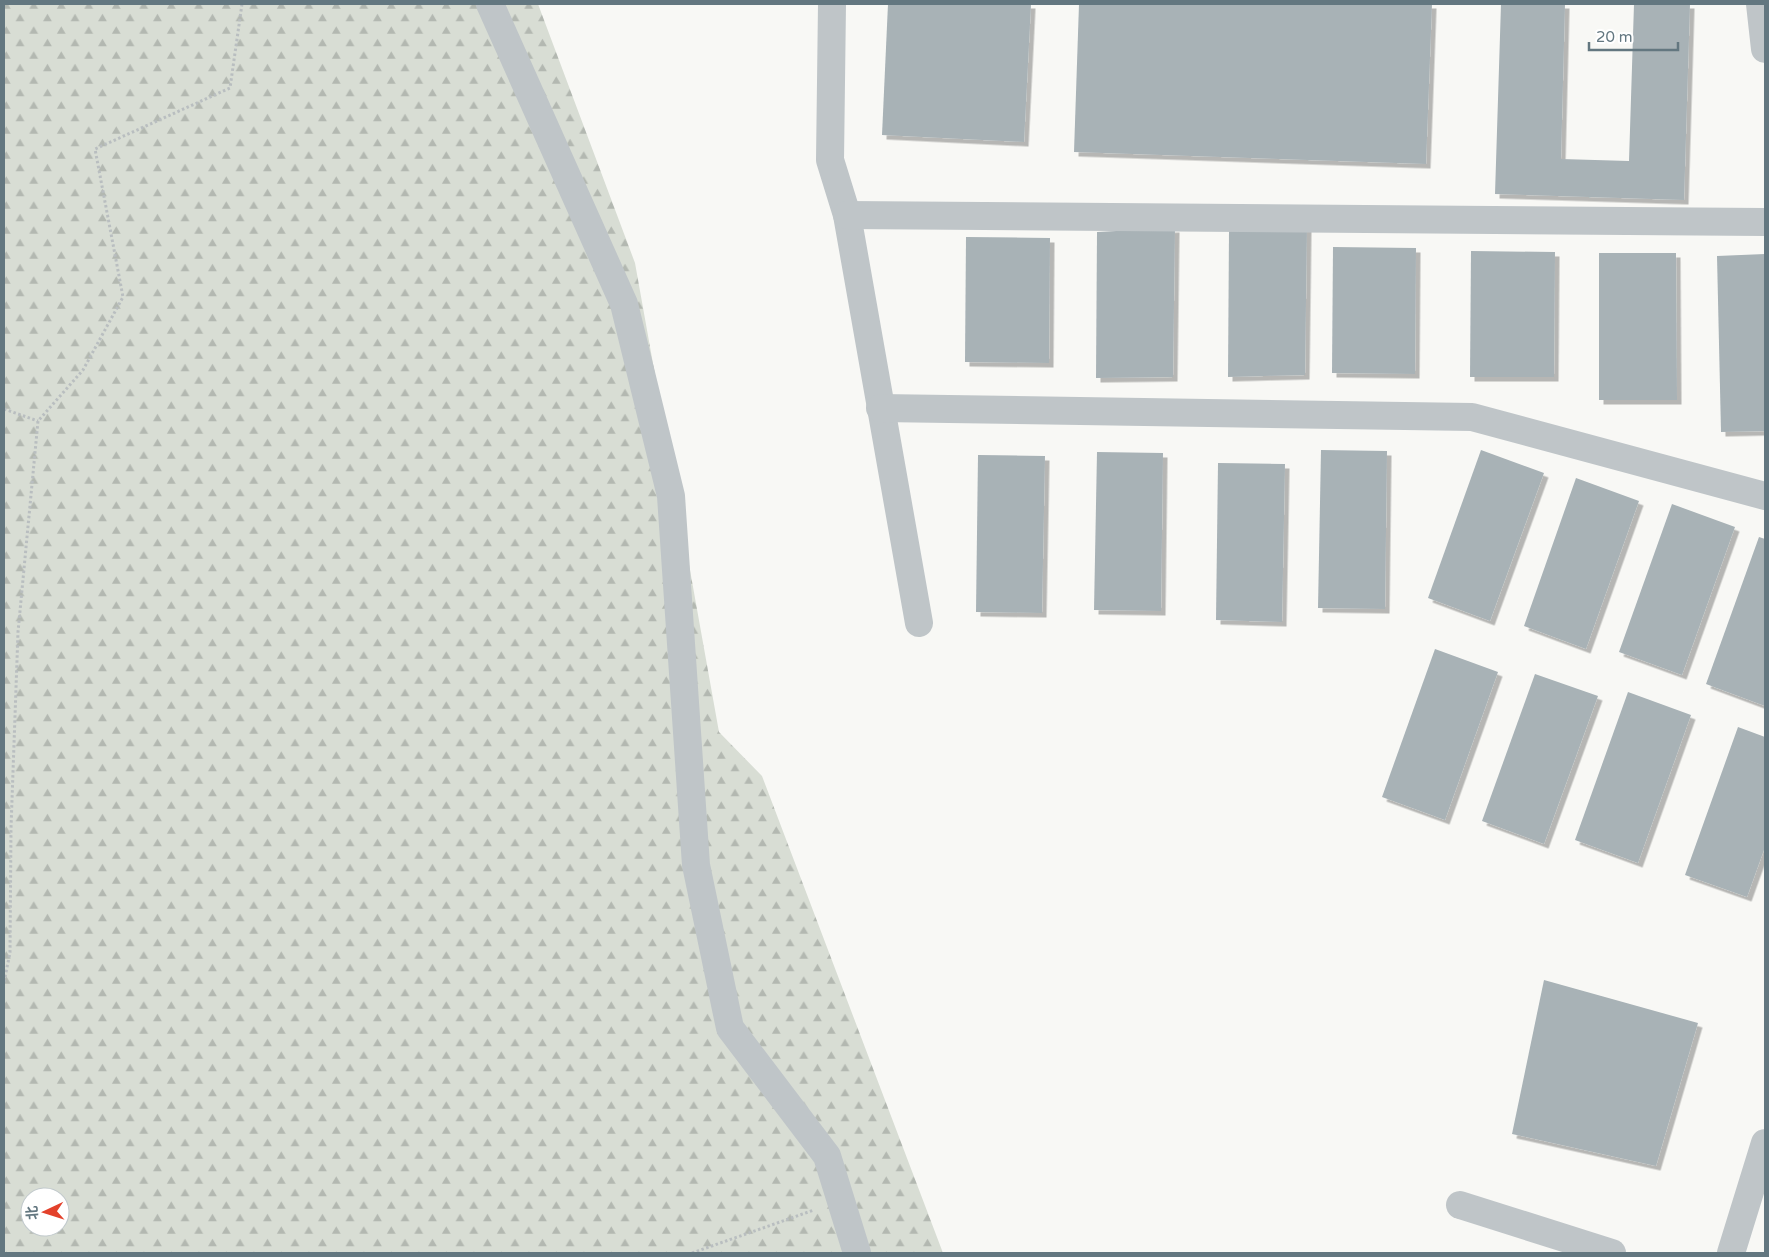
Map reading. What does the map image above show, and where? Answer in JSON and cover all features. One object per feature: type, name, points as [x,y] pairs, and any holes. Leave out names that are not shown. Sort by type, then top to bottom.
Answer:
[{"type":"street","points":[[490,4],[624,304],[671,496],[696,865],[730,1028],[827,1156],[857,1253]]},
{"type":"street","points":[[832,4],[830,160],[847,215],[919,623]]},
{"type":"street","points":[[1744,4],[1765,44]]},
{"type":"street","points":[[1760,4],[1765,44]]},
{"type":"street","points":[[847,215],[1765,222]]},
{"type":"street","points":[[880,408],[1472,417],[1765,496]]},
{"type":"street","points":[[1731,1253],[1765,1143]]},
{"type":"street","points":[[1460,1205],[1612,1253]]},
{"type":"path","points":[[4,982],[10,953],[18,632],[38,421],[83,370],[123,297],[95,149],[230,88],[242,4]]},
{"type":"path","points":[[4,409],[38,421]]},
{"type":"path","points":[[692,1253],[841,1200]]},
{"type":"green space","points":[[4,4],[538,4],[635,263],[719,732],[762,776],[943,1253],[4,1253]]},
{"type":"building","points":[[888,4],[1031,4],[1024,142],[882,135]]},
{"type":"building","points":[[1079,4],[1432,4],[1426,164],[1074,152]]},
{"type":"building","points":[[1501,4],[1565,4],[1561,159],[1629,161],[1634,4],[1690,4],[1684,200],[1495,194]]},
{"type":"building","points":[[1307,226],[1305,375],[1228,377],[1229,230]]},
{"type":"building","points":[[1175,228],[1173,377],[1096,378],[1097,232]]},
{"type":"building","points":[[966,237],[1050,238],[1049,363],[965,362]]},
{"type":"building","points":[[1333,247],[1416,248],[1415,374],[1332,373]]},
{"type":"building","points":[[1471,251],[1555,252],[1554,377],[1470,377]]},
{"type":"building","points":[[1599,253],[1676,253],[1677,400],[1599,400]]},
{"type":"building","points":[[1765,254],[1765,431],[1721,432],[1717,256]]},
{"type":"building","points":[[1321,450],[1387,451],[1385,609],[1318,608]]},
{"type":"building","points":[[1481,450],[1544,473],[1490,621],[1428,598]]},
{"type":"building","points":[[1097,452],[1163,453],[1161,611],[1094,610]]},
{"type":"building","points":[[978,455],[1045,456],[1042,613],[976,612]]},
{"type":"building","points":[[1218,463],[1285,464],[1282,622],[1216,620]]},
{"type":"building","points":[[1576,478],[1639,501],[1586,649],[1524,626]]},
{"type":"building","points":[[1672,504],[1735,527],[1682,675],[1619,652]]},
{"type":"building","points":[[1759,537],[1765,539],[1765,706],[1706,684]]},
{"type":"building","points":[[1435,649],[1498,672],[1445,820],[1382,797]]},
{"type":"building","points":[[1535,674],[1598,696],[1544,844],[1482,821]]},
{"type":"building","points":[[1628,692],[1691,715],[1638,863],[1575,840]]},
{"type":"building","points":[[1738,727],[1765,737],[1765,847],[1747,897],[1685,875]]},
{"type":"building","points":[[1544,980],[1698,1023],[1656,1166],[1512,1134]]}]
